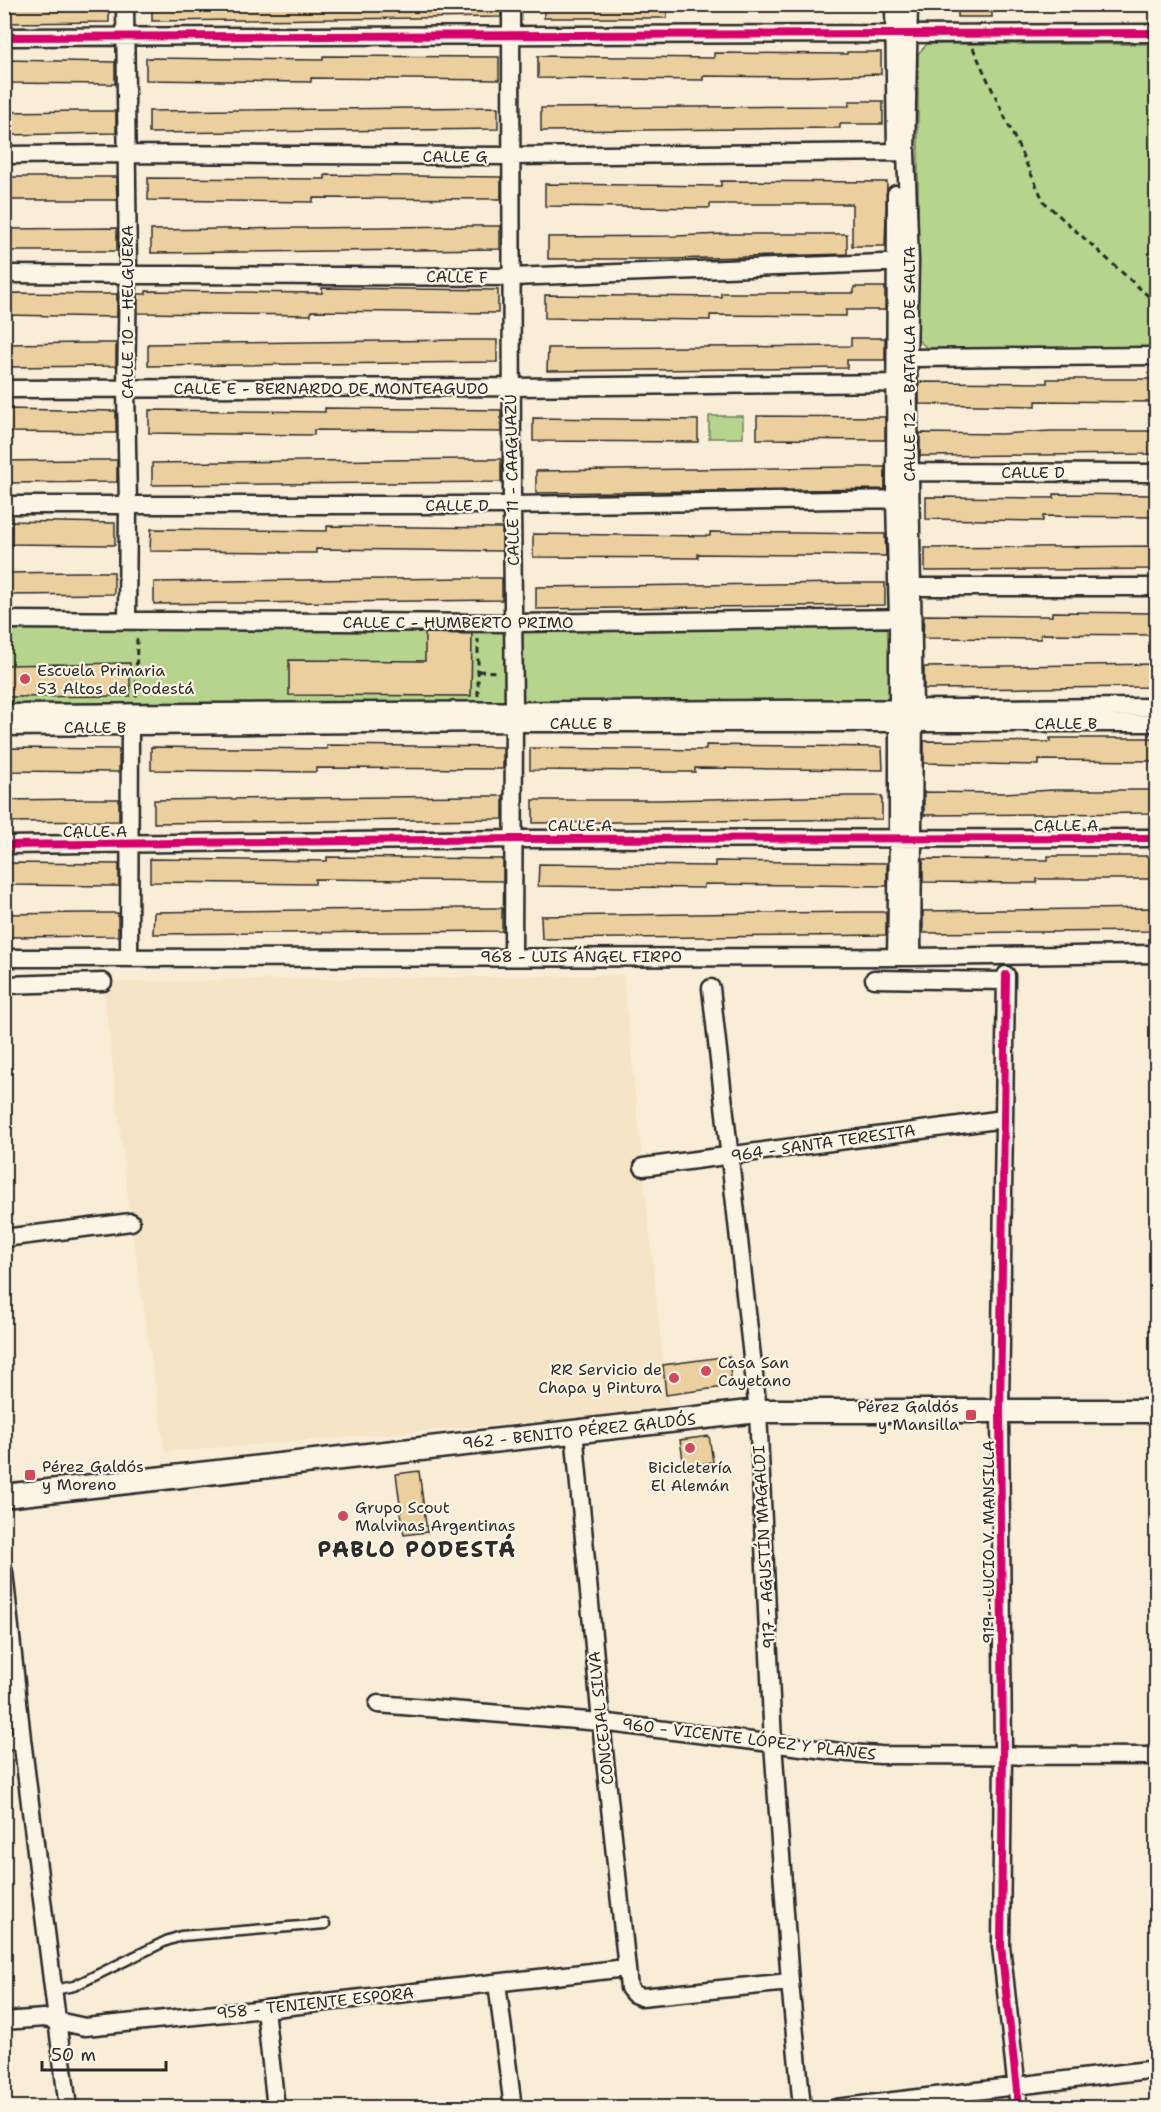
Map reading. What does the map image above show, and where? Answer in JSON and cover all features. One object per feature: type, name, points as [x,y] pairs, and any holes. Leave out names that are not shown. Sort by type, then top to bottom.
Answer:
[{"type":"main road","name":"962 - BENITO PÉREZ GALDÓS","points":[[4,1496],[758,1411],[1156,1411]]},
{"type":"street","name":"CALLE 10 - HELGUERA","points":[[125,4],[128,273],[126,389],[132,620]]},
{"type":"street","name":"CALLE 11 - CAAGUAZÚ","points":[[511,4],[513,956]]},
{"type":"street","name":"CALLE 12 - BATALLA DE SALTA","points":[[894,4],[902,34]]},
{"type":"street","name":"CALLE 12 - BATALLA DE SALTA","points":[[904,957],[906,839],[901,151],[902,34],[909,4]]},
{"type":"street","points":[[4,37],[1156,33]]},
{"type":"street","name":"CALLE G","points":[[4,155],[127,153],[510,156],[901,151]]},
{"type":"street","name":"CALLE 12 - BATALLA DE SALTA","points":[[903,262],[908,358],[902,383],[910,472],[902,500],[912,587],[905,618]]},
{"type":"street","name":"CALLE F","points":[[4,274],[511,277],[903,262]]},
{"type":"street","points":[[908,358],[1156,356]]},
{"type":"street","name":"CALLE E - BERNARDO DE MONTEAGUDO","points":[[4,389],[902,383]]},
{"type":"street","name":"CALLE D","points":[[910,472],[1156,473]]},
{"type":"street","name":"CALLE D","points":[[4,505],[512,505],[902,500]]},
{"type":"street","points":[[912,587],[1156,587]]},
{"type":"street","name":"CALLE C - HUMBERTO PRIMO","points":[[4,620],[514,623],[905,618]]},
{"type":"street","name":"CALLE B","points":[[905,716],[1156,707]]},
{"type":"street","name":"CALLE B","points":[[4,727],[133,719],[478,709],[514,716]]},
{"type":"street","name":"CALLE B","points":[[4,713],[133,719],[905,716],[1156,723]]},
{"type":"street","points":[[129,958],[133,719]]},
{"type":"street","name":"CALLE A","points":[[4,845],[514,839],[1156,838]]},
{"type":"street","name":"968 - LUIS ÁNGEL FIRPO","points":[[4,958],[904,957],[1156,954]]},
{"type":"street","name":"919 - LUCIO V. MANSILLA","points":[[874,979],[1006,978],[1000,1410],[1002,1965],[1019,2108]]},
{"type":"street","points":[[4,985],[103,982]]},
{"type":"street","name":"917 - AGUSTÍN MAGALDI","points":[[711,988],[758,1411],[773,1743],[790,1982],[802,2108]]},
{"type":"street","name":"964 - SANTA TERESITA","points":[[643,1167],[1004,1119]]},
{"type":"street","points":[[4,1238],[131,1222]]},
{"type":"street","name":"CONCEJAL SILVA","points":[[574,1431],[629,1988],[633,1994],[641,1997],[790,1982]]},
{"type":"street","points":[[4,1572],[22,1739],[68,2108]]},
{"type":"street","name":"960 - VICENTE LÓPEZ Y PLANES","points":[[378,1704],[601,1722],[822,1750],[881,1755],[1156,1756]]},
{"type":"street","points":[[4,1742],[22,1739]]},
{"type":"street","name":"958 - TENIENTE ESPORA","points":[[4,2021],[34,2017],[85,2027],[626,1968]]},
{"type":"street","points":[[497,1983],[513,2108]]},
{"type":"street","points":[[265,2009],[276,2108]]},
{"type":"street","points":[[836,2108],[1156,2069]]},
{"type":"lane","points":[[54,1990],[74,1986],[166,1941],[181,1936],[325,1924]]},
{"type":"path","points":[[965,33],[1044,202],[1156,303]]},
{"type":"path","points":[[132,620],[133,719]]},
{"type":"path","points":[[478,622],[478,709]]},
{"type":"path","points":[[478,671],[513,672]]},
{"type":"shaded area","points":[[623,975],[668,1411],[165,1452],[131,1222],[103,982]]},
{"type":"green space","points":[[927,44],[1156,44],[1156,348],[927,348],[918,340],[918,54]]},
{"type":"green space","points":[[709,416],[743,416],[743,438],[709,438]]},
{"type":"green space","points":[[898,618],[897,708],[5,713],[4,620]]},
{"type":"building","points":[[4,4],[109,4],[109,22],[4,23]]},
{"type":"building","points":[[152,4],[501,4],[501,17],[152,21]]},
{"type":"building","points":[[544,4],[667,4],[667,18],[544,18]]},
{"type":"building","points":[[958,4],[992,4],[992,17],[958,17]]},
{"type":"building","points":[[847,52],[881,52],[881,74],[796,77],[703,76],[703,80],[538,78],[538,56],[714,58],[714,53],[847,54]]},
{"type":"building","points":[[323,56],[499,57],[499,80],[311,78],[311,82],[146,80],[146,58],[323,60]]},
{"type":"building","points":[[4,60],[115,62],[115,84],[4,83]]},
{"type":"building","points":[[849,101],[883,101],[883,124],[840,124],[840,128],[541,131],[541,108],[849,106]]},
{"type":"building","points":[[498,107],[498,129],[149,133],[149,111]]},
{"type":"building","points":[[116,111],[116,133],[4,135],[4,112]]},
{"type":"building","points":[[325,175],[501,177],[501,199],[313,198],[313,202],[148,200],[148,178],[325,179]]},
{"type":"building","points":[[4,177],[116,177],[117,200],[4,200]]},
{"type":"building","points":[[721,181],[887,182],[885,246],[852,246],[852,204],[710,204],[710,208],[545,206],[545,184],[721,186]]},
{"type":"building","points":[[500,226],[500,249],[151,253],[151,230]]},
{"type":"building","points":[[117,228],[117,251],[4,251],[4,229]]},
{"type":"building","points":[[847,234],[847,254],[671,259],[548,259],[548,237]]},
{"type":"building","points":[[854,287],[885,287],[885,310],[846,310],[846,316],[710,315],[710,320],[545,318],[545,295],[721,297],[721,293],[854,293]]},
{"type":"building","points":[[322,288],[498,290],[498,313],[311,311],[311,315],[138,313],[138,294],[146,294],[146,291],[322,293]]},
{"type":"building","points":[[4,293],[117,294],[117,317],[4,315]]},
{"type":"building","points":[[851,338],[885,338],[885,360],[847,360],[847,368],[547,371],[548,348],[851,346]]},
{"type":"building","points":[[497,340],[497,362],[148,366],[148,344]]},
{"type":"building","points":[[116,343],[116,366],[4,367],[4,344]]},
{"type":"building","points":[[1047,379],[1156,379],[1156,402],[1036,401],[1036,406],[919,404],[919,382],[1047,383]]},
{"type":"building","points":[[325,408],[501,410],[501,432],[314,430],[314,435],[149,433],[149,410],[325,412]]},
{"type":"building","points":[[4,409],[116,411],[116,433],[4,432]]},
{"type":"building","points":[[757,416],[885,417],[885,440],[757,439]]},
{"type":"building","points":[[533,418],[698,420],[698,442],[533,441]]},
{"type":"building","points":[[1050,431],[1156,431],[1156,454],[920,456],[920,433],[1001,434]]},
{"type":"building","points":[[501,459],[501,482],[152,485],[152,463]]},
{"type":"building","points":[[117,460],[117,482],[4,483],[4,461]]},
{"type":"building","points":[[885,467],[885,489],[536,493],[536,471]]},
{"type":"building","points":[[1054,494],[1156,495],[1156,517],[1043,516],[1043,521],[926,519],[926,497],[1054,498]]},
{"type":"building","points":[[4,521],[115,523],[115,545],[4,544]]},
{"type":"building","points":[[327,526],[502,528],[502,551],[316,549],[316,553],[281,553],[150,551],[151,529],[327,531]]},
{"type":"building","points":[[710,532],[885,534],[886,556],[698,554],[698,558],[533,557],[533,534],[710,536]]},
{"type":"building","points":[[1156,546],[1156,569],[925,571],[925,548]]},
{"type":"building","points":[[114,572],[114,594],[4,595],[4,573]]},
{"type":"building","points":[[502,578],[502,600],[154,604],[154,582]]},
{"type":"building","points":[[885,583],[885,605],[536,609],[536,587]]},
{"type":"building","points":[[1052,612],[1156,613],[1156,635],[1041,634],[1041,639],[923,638],[924,615],[1052,616]]},
{"type":"building","points":[[425,633],[472,634],[471,696],[289,695],[289,660],[425,661]]},
{"type":"building","points":[[130,663],[130,696],[4,697],[4,665]]},
{"type":"building","points":[[1156,664],[1156,687],[924,689],[924,667]]},
{"type":"building","points":[[1050,738],[1156,738],[1156,761],[1039,760],[1039,765],[924,763],[924,741],[1050,742]]},
{"type":"building","points":[[327,745],[503,747],[503,769],[316,768],[316,772],[151,770],[151,747],[327,749]]},
{"type":"building","points":[[706,745],[882,747],[883,770],[695,768],[695,772],[661,772],[530,770],[530,748],[706,750]]},
{"type":"building","points":[[4,748],[119,749],[119,772],[4,771]]},
{"type":"building","points":[[1053,790],[1156,790],[1156,813],[924,815],[924,792],[1004,793]]},
{"type":"building","points":[[503,796],[503,819],[154,823],[154,800]]},
{"type":"building","points":[[882,796],[882,819],[533,823],[533,800]]},
{"type":"building","points":[[119,799],[119,821],[4,822],[4,800]]},
{"type":"building","points":[[1048,856],[1156,856],[1156,879],[1037,879],[1037,883],[923,882],[923,859],[1048,860]]},
{"type":"building","points":[[327,857],[503,859],[503,881],[315,879],[315,884],[150,882],[150,859],[327,861]]},
{"type":"building","points":[[715,861],[887,863],[887,886],[704,884],[704,888],[538,886],[539,864],[715,866]]},
{"type":"building","points":[[4,863],[119,864],[119,886],[4,885]]},
{"type":"building","points":[[502,908],[502,931],[153,934],[154,912]]},
{"type":"building","points":[[1156,908],[1156,931],[923,933],[923,911]]},
{"type":"building","points":[[886,912],[886,935],[542,939],[541,916]]},
{"type":"building","points":[[118,913],[118,936],[4,937],[4,914]]},
{"type":"building","name":"Casa San Cayetano","points":[[729,1356],[731,1379],[724,1387],[666,1395],[663,1365]]},
{"type":"building","points":[[709,1436],[713,1462],[684,1466],[680,1440]]},
{"type":"building","points":[[419,1471],[427,1532],[404,1535],[396,1474]]},
{"type":"cycle path","points":[[4,37],[1156,33]]},
{"type":"cycle path","points":[[4,845],[514,839],[1156,838]]},
{"type":"cycle path","points":[[1006,975],[1000,1410],[1003,1754],[1001,1946],[1019,2108]]},
{"type":"place","name":"Escuela Primaria 53 Altos de Podestá","points":[[25,679]]},
{"type":"place","name":"Casa San Cayetano","points":[[706,1371]]},
{"type":"place","name":"RR Servicio de Chapa y Pintura","points":[[674,1378]]},
{"type":"place","name":"Pérez Galdós y Mansilla","points":[[971,1415]]},
{"type":"place","name":"Bicicletería El Alemán","points":[[690,1448]]},
{"type":"place","name":"Pérez Galdós y Moreno","points":[[30,1475]]},
{"type":"place","name":"Grupo Scout Malvinas Argentinas","points":[[343,1516]]},
{"type":"district","name":"PABLO PODESTÁ","points":[[417,1549]]}]
